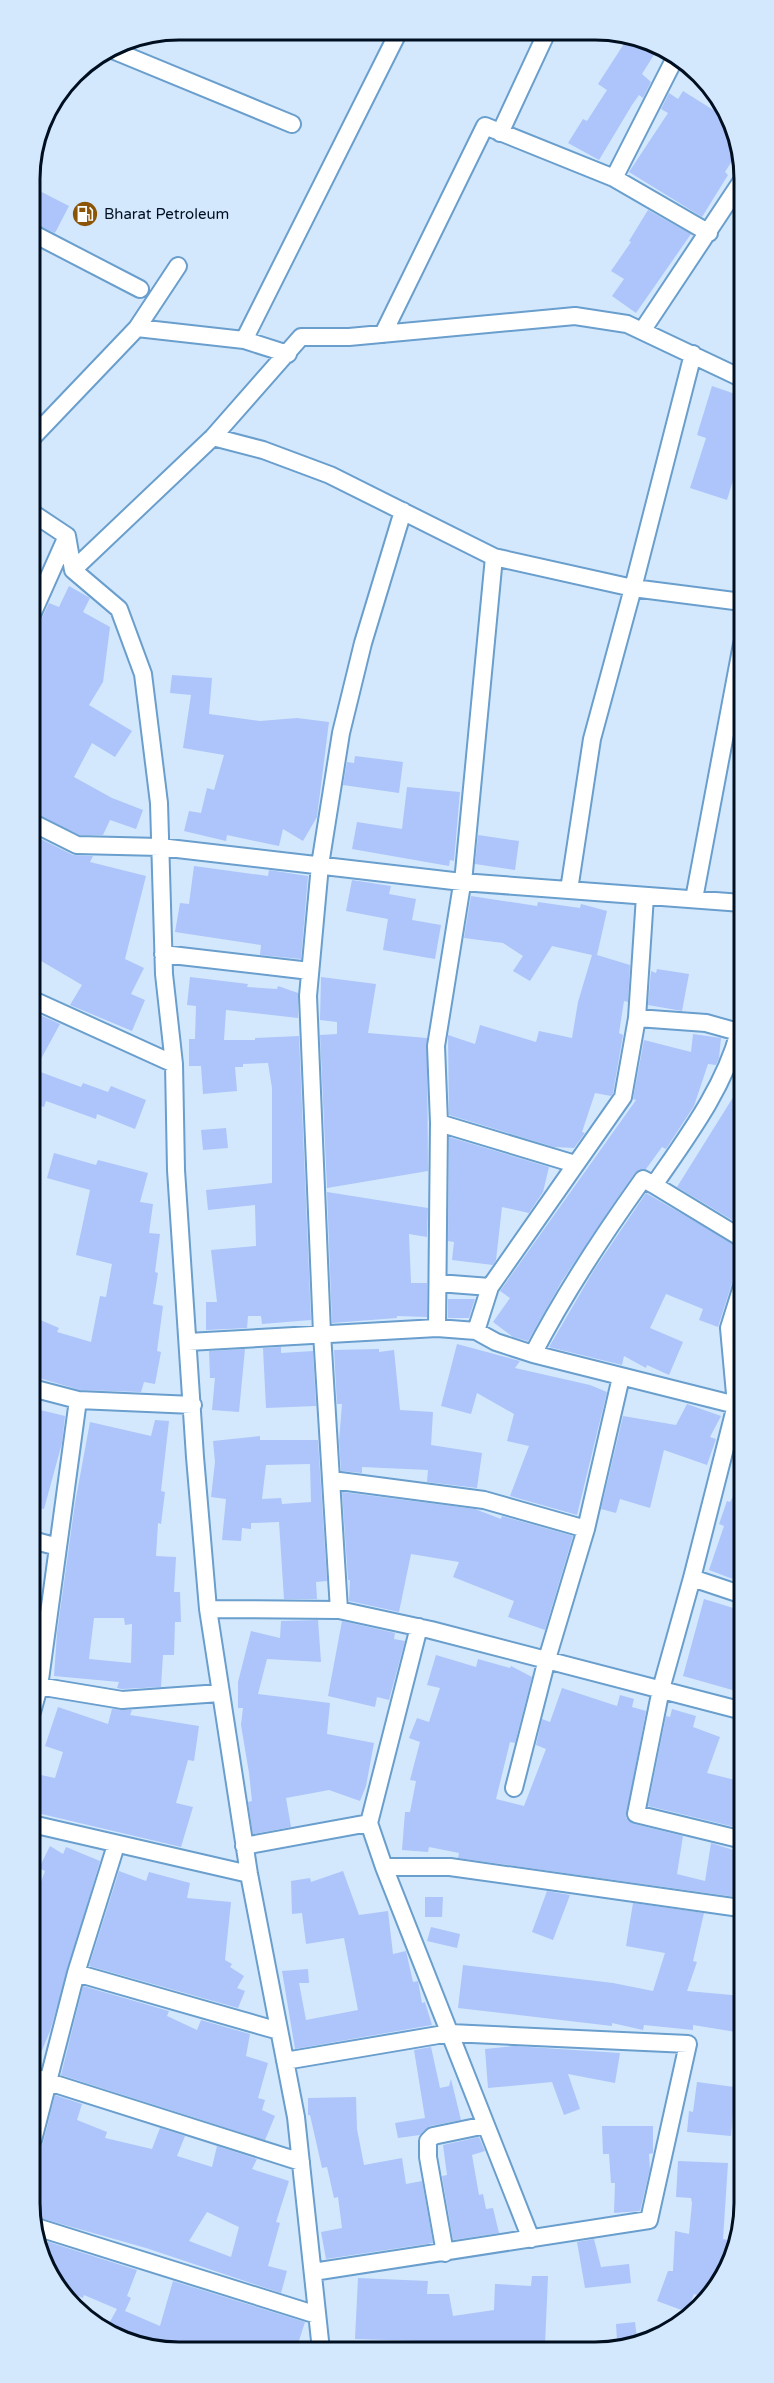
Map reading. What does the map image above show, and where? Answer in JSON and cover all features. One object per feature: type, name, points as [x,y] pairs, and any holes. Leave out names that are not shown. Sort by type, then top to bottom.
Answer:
[{"type":"street","points":[[244,340],[395,40]]},
{"type":"street","points":[[500,133],[543,40]]},
{"type":"street","points":[[121,54],[292,124]]},
{"type":"street","points":[[614,178],[672,64]]},
{"type":"street","points":[[383,334],[485,126],[614,178],[709,233]]},
{"type":"street","points":[[642,331],[734,193]]},
{"type":"street","points":[[41,238],[140,289]]},
{"type":"street","points":[[41,429],[136,328],[178,266]]},
{"type":"street","points":[[73,570],[213,436],[301,337],[383,334],[575,316],[627,324],[734,374]]},
{"type":"street","points":[[136,328],[244,340],[288,354]]},
{"type":"street","points":[[569,890],[592,739],[693,354]]},
{"type":"street","points":[[213,436],[263,450],[330,475],[494,557],[633,588],[734,601]]},
{"type":"street","points":[[339,1610],[322,1333],[308,996],[320,865],[341,732],[363,643],[403,511]]},
{"type":"street","points":[[41,519],[67,536],[73,570],[119,609],[143,674],[159,803],[163,954],[174,1064],[176,1170],[208,1610],[244,1846],[296,2117],[320,2342]]},
{"type":"street","points":[[41,595],[67,536]]},
{"type":"street","points":[[437,1328],[439,1122],[436,1046],[462,882],[494,557]]},
{"type":"street","points":[[694,899],[734,688]]},
{"type":"street","points":[[41,827],[77,845],[160,847],[462,882],[734,902]]},
{"type":"street","points":[[476,1331],[490,1287],[623,1097],[637,1018],[645,896]]},
{"type":"street","points":[[163,954],[310,971]]},
{"type":"street","points":[[41,1003],[174,1064]]},
{"type":"street","points":[[637,1018],[706,1023],[734,1031]]},
{"type":"street","points":[[654,1185],[710,1098],[734,1054]]},
{"type":"street","points":[[439,1122],[575,1164]]},
{"type":"street","points":[[533,1354],[561,1301],[602,1236],[644,1179],[733,1234]]},
{"type":"street","points":[[438,1283],[490,1287]]},
{"type":"street","points":[[733,1313],[729,1328],[733,1377]]},
{"type":"street","points":[[188,1342],[437,1328],[476,1331],[495,1342],[533,1354],[733,1404]]},
{"type":"street","points":[[514,1788],[547,1659],[586,1528],[621,1377]]},
{"type":"street","points":[[40,1390],[78,1400],[193,1405]]},
{"type":"street","points":[[40,1659],[78,1400]]},
{"type":"street","points":[[733,1415],[661,1689],[636,1814],[733,1838]]},
{"type":"street","points":[[332,1480],[484,1500],[586,1528]]},
{"type":"street","points":[[40,1542],[58,1547]]},
{"type":"street","points":[[692,1578],[733,1592]]},
{"type":"street","points":[[208,1610],[339,1610],[419,1627],[733,1708]]},
{"type":"street","points":[[419,1627],[369,1823],[384,1867],[531,2239]]},
{"type":"street","points":[[40,1687],[122,1700],[220,1693]]},
{"type":"street","points":[[244,1846],[369,1823]]},
{"type":"street","points":[[40,1826],[249,1874]]},
{"type":"street","points":[[116,1845],[41,2079],[301,2162]]},
{"type":"street","points":[[384,1867],[450,1867],[733,1907]]},
{"type":"street","points":[[76,1973],[279,2031]]},
{"type":"street","points":[[285,2061],[450,2033],[688,2044],[649,2220],[313,2272]]},
{"type":"street","points":[[445,2253],[428,2157],[428,2141],[433,2136],[486,2125]]},
{"type":"street","points":[[43,2229],[317,2315]]},
{"type":"building","points":[[624,44],[654,54],[642,74],[651,82],[643,98],[639,95],[599,160],[568,143],[583,119],[587,121],[607,90],[598,84]]},
{"type":"building","points":[[683,91],[716,111],[731,152],[732,161],[725,172],[728,175],[702,217],[629,172],[668,113],[661,109],[669,93],[678,99]]},
{"type":"building","points":[[41,192],[69,206],[55,233],[41,227]]},
{"type":"building","points":[[648,210],[691,234],[636,313],[612,296],[624,279],[611,271],[631,242],[629,241]]},
{"type":"building","points":[[712,386],[734,394],[734,477],[727,500],[690,488],[706,438],[697,435]]},
{"type":"building","points":[[69,586],[90,598],[83,612],[110,627],[103,682],[89,705],[132,731],[115,757],[92,743],[74,777],[112,798],[143,810],[136,829],[110,820],[103,835],[80,835],[41,817],[41,620],[49,603],[59,607]]},
{"type":"building","points":[[172,675],[212,678],[209,714],[260,721],[297,718],[329,722],[317,817],[303,841],[283,829],[279,846],[227,835],[226,841],[184,831],[189,811],[201,813],[207,788],[214,790],[224,755],[183,748],[191,695],[170,693]]},
{"type":"building","points":[[355,756],[403,762],[399,793],[343,785],[347,762],[354,763]]},
{"type":"building","points":[[407,787],[460,792],[454,861],[450,860],[449,866],[352,849],[357,822],[402,829]]},
{"type":"building","points":[[478,835],[519,841],[515,870],[475,864]]},
{"type":"building","points":[[41,839],[73,855],[93,856],[90,862],[146,876],[125,959],[144,968],[131,994],[145,1000],[132,1031],[70,1005],[82,985],[41,961]]},
{"type":"building","points":[[194,866],[268,876],[269,870],[308,876],[301,959],[260,955],[261,945],[175,932],[180,903],[189,904]]},
{"type":"building","points":[[352,880],[391,886],[389,894],[416,899],[412,920],[441,925],[435,959],[383,950],[388,919],[346,911]]},
{"type":"building","points":[[471,896],[537,906],[538,902],[580,908],[581,904],[607,911],[597,955],[630,965],[628,1002],[624,1001],[619,1033],[623,1035],[613,1093],[611,1096],[595,1093],[582,1132],[585,1133],[574,1148],[554,1147],[449,1115],[448,1035],[475,1044],[480,1025],[536,1042],[539,1031],[572,1038],[578,1002],[592,955],[552,946],[530,981],[513,971],[523,956],[503,943],[464,938]]},
{"type":"building","points":[[657,969],[689,974],[682,1011],[648,1005],[651,971],[656,973]]},
{"type":"building","points":[[190,977],[248,984],[247,987],[277,989],[278,986],[298,993],[298,1018],[226,1010],[224,1040],[299,1036],[311,1320],[262,1324],[261,1316],[248,1316],[247,1328],[206,1330],[206,1302],[217,1302],[211,1250],[256,1246],[255,1205],[208,1210],[206,1190],[272,1183],[272,1088],[268,1063],[243,1064],[243,1067],[235,1067],[237,1091],[203,1094],[201,1066],[189,1066],[189,1039],[195,1039],[196,1006],[187,1005]]},
{"type":"building","points":[[321,977],[376,984],[368,1033],[427,1038],[428,1171],[327,1188],[320,1035],[337,1034],[337,1022],[320,1020]]},
{"type":"building","points":[[41,1015],[60,1024],[41,1060]]},
{"type":"building","points":[[693,1034],[721,1038],[719,1058],[716,1065],[708,1064],[694,1106],[666,1149],[662,1147],[646,1169],[635,1173],[620,1194],[562,1281],[528,1341],[513,1337],[493,1322],[510,1298],[500,1291],[636,1100],[633,1099],[644,1040],[691,1052]]},
{"type":"building","points":[[41,1072],[81,1087],[83,1083],[108,1092],[111,1086],[146,1100],[135,1129],[97,1114],[96,1119],[46,1101],[44,1107],[41,1106]]},
{"type":"building","points":[[734,1097],[733,1221],[677,1187]]},
{"type":"building","points":[[226,1128],[228,1148],[203,1150],[201,1130]]},
{"type":"building","points":[[449,1137],[549,1167],[543,1192],[529,1213],[502,1207],[496,1260],[493,1265],[452,1260],[454,1242],[448,1241]]},
{"type":"building","points":[[54,1153],[96,1165],[98,1160],[148,1173],[140,1202],[153,1204],[149,1233],[160,1234],[155,1272],[158,1273],[153,1304],[163,1306],[157,1351],[161,1352],[155,1384],[144,1382],[141,1392],[80,1390],[40,1378],[40,1320],[59,1328],[57,1332],[91,1342],[100,1296],[106,1297],[112,1264],[76,1255],[90,1190],[47,1178]]},
{"type":"building","points":[[327,1192],[428,1208],[427,1237],[409,1234],[411,1283],[427,1283],[427,1317],[397,1316],[397,1318],[332,1323]]},
{"type":"building","points":[[646,1193],[733,1244],[733,1280],[718,1327],[699,1320],[703,1309],[666,1294],[650,1328],[683,1342],[669,1375],[647,1365],[646,1368],[624,1356],[622,1365],[549,1347],[594,1270]]},
{"type":"building","points":[[448,1299],[475,1299],[469,1318],[448,1318]]},
{"type":"building","points":[[457,1344],[520,1361],[515,1368],[590,1385],[607,1392],[577,1515],[510,1496],[529,1446],[507,1441],[514,1414],[477,1393],[471,1414],[441,1406]]},
{"type":"building","points":[[281,1347],[281,1353],[313,1351],[316,1406],[266,1408],[263,1348]]},
{"type":"building","points":[[245,1349],[239,1412],[212,1410],[215,1378],[210,1378],[209,1351]]},
{"type":"building","points":[[379,1349],[379,1352],[394,1350],[400,1410],[433,1412],[431,1445],[482,1453],[477,1488],[427,1482],[428,1470],[362,1467],[362,1473],[341,1471],[339,1441],[342,1404],[337,1404],[334,1350]]},
{"type":"building","points":[[687,1404],[721,1416],[710,1437],[716,1439],[707,1465],[664,1450],[650,1508],[620,1499],[616,1513],[601,1509],[623,1416],[676,1425]]},
{"type":"building","points":[[40,1410],[65,1416],[62,1443],[44,1509],[40,1508]]},
{"type":"building","points":[[155,1420],[169,1421],[161,1491],[165,1492],[161,1524],[158,1523],[156,1556],[176,1557],[174,1592],[180,1592],[181,1622],[175,1622],[174,1655],[163,1655],[161,1687],[122,1689],[117,1688],[119,1682],[54,1676],[57,1633],[75,1503],[90,1422],[151,1436]],"holes":[[[94,1618],[124,1618],[125,1625],[132,1624],[131,1663],[89,1659]]]},
{"type":"building","points":[[260,1436],[260,1440],[318,1440],[327,1581],[316,1582],[317,1599],[284,1599],[279,1522],[251,1523],[251,1529],[242,1528],[241,1541],[222,1540],[226,1499],[211,1497],[215,1462],[213,1441]],"holes":[[[310,1464],[311,1502],[282,1504],[281,1498],[262,1499],[266,1465]]]},
{"type":"building","points":[[342,1492],[475,1509],[501,1519],[502,1516],[573,1536],[545,1630],[508,1617],[514,1601],[453,1577],[459,1562],[411,1554],[399,1612],[349,1601],[350,1580],[348,1580]]},
{"type":"building","points":[[733,1496],[733,1579],[709,1570],[724,1526],[719,1524],[727,1501],[730,1502]]},
{"type":"building","points":[[704,1599],[733,1608],[733,1690],[683,1676]]},
{"type":"building","points":[[318,1620],[321,1662],[267,1659],[258,1694],[330,1703],[327,1734],[374,1743],[366,1786],[360,1801],[329,1790],[286,1798],[291,1827],[253,1834],[248,1802],[252,1801],[249,1773],[241,1725],[243,1708],[238,1708],[238,1682],[251,1631],[280,1638],[281,1621]]},
{"type":"building","points":[[342,1621],[395,1633],[394,1639],[405,1641],[389,1700],[377,1697],[375,1707],[328,1696]]},
{"type":"building","points":[[436,1655],[476,1667],[478,1659],[510,1668],[511,1666],[532,1677],[515,1743],[510,1742],[496,1799],[524,1806],[546,1749],[536,1745],[542,1719],[550,1722],[562,1688],[617,1706],[620,1695],[634,1699],[632,1707],[646,1711],[626,1818],[634,1824],[683,1836],[677,1874],[705,1881],[711,1843],[733,1850],[733,1897],[458,1858],[459,1853],[429,1847],[428,1852],[402,1850],[405,1812],[410,1812],[416,1781],[410,1780],[420,1742],[409,1738],[417,1718],[429,1722],[440,1688],[427,1685]]},
{"type":"building","points":[[58,1707],[108,1724],[112,1709],[132,1710],[130,1715],[199,1726],[194,1761],[188,1760],[176,1803],[193,1807],[181,1847],[40,1814],[41,1775],[55,1778],[63,1752],[45,1746]]},
{"type":"building","points":[[672,1709],[696,1716],[693,1727],[720,1737],[707,1773],[733,1780],[733,1827],[648,1806],[666,1716],[670,1717]]},
{"type":"building","points":[[50,1846],[63,1854],[66,1847],[100,1861],[50,2031],[40,2055],[40,1884],[45,1871],[40,1869]]},
{"type":"building","points":[[119,1871],[146,1881],[149,1872],[190,1883],[187,1898],[231,1902],[225,1960],[232,1964],[230,1967],[244,1976],[237,1988],[245,1991],[238,2008],[89,1966]]},
{"type":"building","points":[[343,1871],[359,1915],[388,1911],[393,1954],[406,1951],[413,1982],[418,1981],[422,2003],[425,2002],[432,2025],[295,2049],[282,1971],[308,1969],[309,1983],[299,1983],[306,2020],[358,2010],[344,1938],[306,1944],[302,1913],[292,1914],[291,1881],[310,1878],[311,1882]]},
{"type":"building","points":[[547,1891],[570,1895],[553,1940],[532,1932]]},
{"type":"building","points":[[425,1897],[443,1897],[442,1917],[425,1917]]},
{"type":"building","points":[[633,1903],[704,1913],[693,1961],[697,1962],[687,1991],[733,1995],[733,2032],[693,2025],[693,2030],[644,2025],[643,2030],[612,2023],[612,2026],[458,2008],[463,1965],[613,1983],[653,1991],[665,1953],[626,1946]]},
{"type":"building","points":[[431,1927],[460,1934],[457,1948],[427,1941]]},
{"type":"building","points":[[83,1986],[169,2011],[167,2016],[197,2030],[201,2020],[250,2034],[246,2056],[268,2063],[258,2098],[265,2100],[262,2110],[275,2116],[265,2140],[61,2075]]},
{"type":"building","points":[[514,2046],[620,2053],[615,2083],[568,2074],[580,2109],[564,2115],[552,2082],[488,2088],[485,2049]]},
{"type":"building","points":[[431,2047],[440,2088],[449,2086],[451,2079],[461,2120],[430,2126],[420,2135],[398,2138],[395,2123],[425,2118],[414,2050]]},
{"type":"building","points":[[697,2082],[733,2087],[731,2136],[687,2132],[689,2111],[693,2112]]},
{"type":"building","points":[[55,2095],[82,2104],[77,2120],[107,2132],[105,2138],[152,2149],[160,2128],[185,2136],[177,2156],[212,2167],[217,2146],[257,2159],[252,2169],[289,2181],[276,2222],[280,2223],[268,2266],[287,2271],[281,2293],[146,2248],[42,2218],[40,2146],[43,2143]],"holes":[[[207,2212],[239,2227],[231,2257],[189,2241]]]},
{"type":"building","points":[[356,2097],[357,2129],[364,2165],[402,2158],[406,2184],[422,2181],[433,2243],[326,2259],[321,2232],[342,2228],[338,2197],[334,2198],[327,2167],[322,2168],[310,2115],[308,2115],[308,2098]]},
{"type":"building","points":[[602,2126],[653,2126],[653,2153],[649,2154],[650,2169],[640,2211],[614,2213],[615,2183],[611,2183],[609,2154],[603,2154]]},
{"type":"building","points":[[479,2137],[485,2151],[472,2155],[479,2195],[483,2194],[486,2209],[493,2208],[499,2233],[453,2240],[442,2176],[447,2175],[443,2145]]},
{"type":"building","points":[[678,2161],[728,2163],[723,2239],[728,2240],[726,2248],[715,2273],[705,2288],[698,2296],[694,2294],[690,2304],[683,2311],[657,2301],[668,2271],[673,2271],[675,2231],[689,2234],[691,2198],[676,2197]]},
{"type":"building","points":[[594,2239],[601,2267],[629,2264],[631,2283],[585,2288],[577,2242]]},
{"type":"building","points":[[46,2241],[137,2270],[127,2296],[131,2298],[125,2311],[160,2326],[173,2281],[305,2322],[299,2342],[170,2342],[135,2335],[110,2324],[117,2309],[84,2295],[83,2298],[75,2294],[59,2273]]},
{"type":"building","points":[[532,2276],[548,2276],[545,2342],[355,2339],[358,2278],[428,2281],[427,2294],[449,2294],[453,2316],[494,2310],[495,2284],[531,2286]]},
{"type":"building","points":[[635,2322],[637,2336],[617,2340],[616,2324]]},
{"type":"place","name":"Bharat Petroleum","points":[[85,214]]}]
